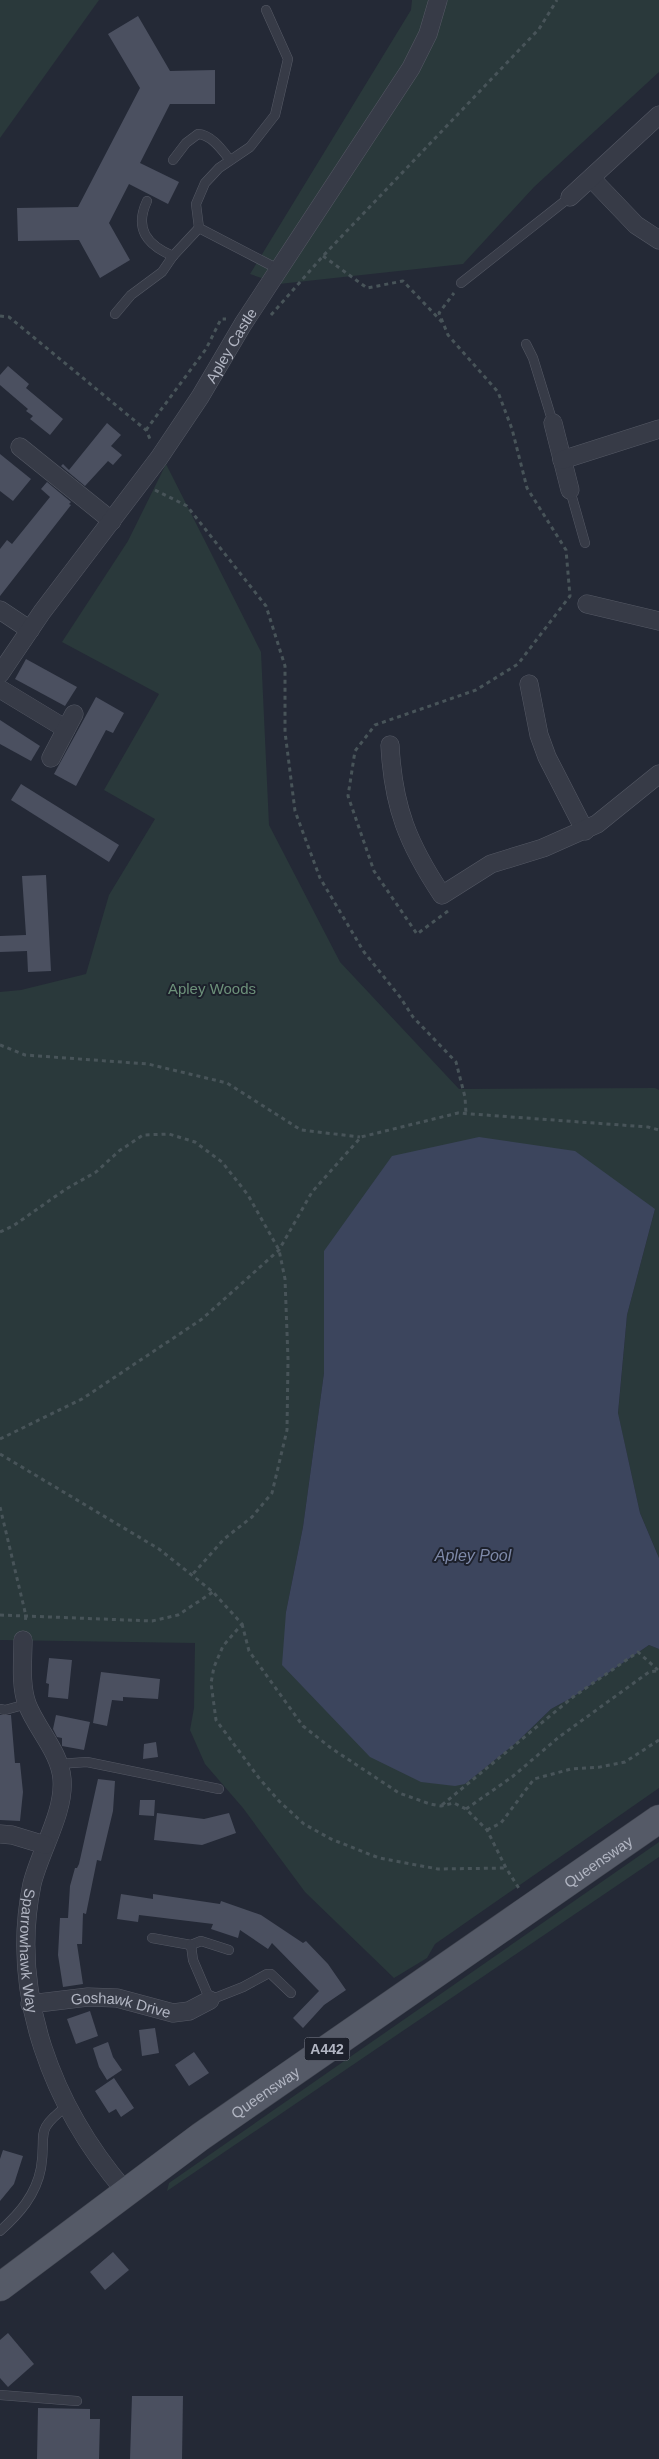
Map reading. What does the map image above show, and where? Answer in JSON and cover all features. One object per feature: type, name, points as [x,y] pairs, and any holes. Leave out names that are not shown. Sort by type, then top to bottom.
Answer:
[{"type":"main road","name":"Queensway","points":[[0,2287],[126,2191],[291,2073],[531,1910],[659,1819]]},
{"type":"street","name":"Apley Castle","points":[[0,674],[30,630],[140,483],[200,397],[244,324],[411,68],[428,34],[438,0]]},
{"type":"street","points":[[570,197],[659,115]]},
{"type":"street","points":[[592,178],[636,225],[659,240]]},
{"type":"street","points":[[553,423],[570,490]]},
{"type":"street","points":[[562,460],[659,429]]},
{"type":"street","points":[[20,447],[112,520]]},
{"type":"street","points":[[587,604],[659,621]]},
{"type":"street","points":[[0,610],[30,630]]},
{"type":"street","points":[[529,684],[539,735],[547,757],[585,831]]},
{"type":"street","points":[[0,689],[70,722],[51,758]]},
{"type":"street","points":[[390,745],[395,794],[406,829],[420,863],[442,895],[491,864],[543,848],[585,831],[608,817],[659,774]]},
{"type":"street","name":"Sparrowhawk Way","points":[[23,1640],[23,1685],[27,1704],[62,1778],[59,1805],[33,1881],[26,1916],[25,1963],[30,2004],[49,2068],[67,2106],[126,2191]]},
{"type":"street","points":[[0,1834],[12,1835],[45,1845]]},
{"type":"street","name":"Goshawk Drive","points":[[30,2004],[88,1997],[117,1998],[173,2013],[189,2011],[210,2000]]},
{"type":"lane","points":[[115,314],[131,295],[162,272],[173,256],[198,228],[196,204],[205,183],[219,168],[250,147],[275,115],[288,59],[266,10]]},
{"type":"lane","points":[[173,160],[189,140],[198,134],[204,134],[230,160]]},
{"type":"lane","points":[[461,283],[570,197]]},
{"type":"lane","points":[[147,201],[141,218],[142,229],[154,246],[173,256]]},
{"type":"lane","points":[[198,228],[280,270]]},
{"type":"lane","points":[[526,344],[533,358],[553,423]]},
{"type":"lane","points":[[570,490],[585,543]]},
{"type":"lane","points":[[0,1709],[5,1710],[27,1704]]},
{"type":"lane","points":[[57,1764],[87,1762],[218,1789]]},
{"type":"lane","points":[[152,1938],[191,1944],[201,1941],[229,1950]]},
{"type":"lane","points":[[191,1944],[193,1960],[210,2000],[267,1974],[271,1974],[291,1993]]},
{"type":"lane","points":[[0,2232],[22,2211],[35,2187],[41,2168],[42,2135],[47,2121],[67,2106]]},
{"type":"lane","points":[[0,2394],[77,2401]]},
{"type":"path","points":[[0,316],[9,316],[146,430],[206,349],[221,319],[229,318],[244,324],[262,325],[323,256],[539,29],[557,0]]},
{"type":"path","points":[[323,256],[367,288],[403,281],[444,324]]},
{"type":"path","points":[[452,909],[417,934],[374,871],[348,796],[355,751],[375,725],[476,690],[518,664],[570,596],[566,550],[527,488],[512,429],[498,392],[448,335],[439,313],[461,283]]},
{"type":"path","points":[[140,483],[187,506],[266,606],[285,666],[285,732],[295,811],[320,878],[364,952],[400,997],[413,1017],[456,1062],[462,1080],[466,1114]]},
{"type":"path","points":[[0,1045],[25,1055],[148,1064],[227,1083],[301,1130],[361,1137],[458,1113],[648,1126],[659,1130]]},
{"type":"path","points":[[0,1232],[14,1226],[66,1189],[96,1172],[119,1151],[143,1135],[169,1134],[195,1142],[222,1162],[248,1195],[279,1250],[285,1279],[288,1405],[287,1430],[272,1493],[252,1517],[224,1538],[192,1575]]},
{"type":"path","points":[[0,1439],[82,1399],[202,1319],[279,1250],[312,1192],[361,1137]]},
{"type":"path","points":[[0,1454],[159,1549],[213,1592],[242,1624],[250,1651],[303,1726],[331,1748],[399,1792],[441,1806],[454,1804],[466,1809],[487,1830],[506,1868],[531,1910]]},
{"type":"path","points":[[0,1507],[26,1616],[23,1640]]},
{"type":"path","points":[[0,1615],[152,1621],[178,1615],[213,1592]]},
{"type":"path","points":[[242,1624],[224,1646],[214,1667],[211,1683],[216,1720],[259,1778],[279,1801],[304,1824],[324,1835],[379,1858],[438,1869],[506,1868]]},
{"type":"path","points":[[441,1806],[573,1697],[638,1652],[659,1670]]},
{"type":"path","points":[[466,1809],[512,1777],[559,1737],[649,1672],[659,1670]]},
{"type":"path","points":[[487,1830],[501,1823],[534,1779],[571,1769],[600,1768],[626,1762],[659,1740]]},
{"type":"green space","points":[[0,0],[99,0],[0,138]]},
{"type":"green space","points":[[412,0],[659,0],[659,72],[534,187],[463,264],[279,284],[250,274],[411,10]]},
{"type":"green space","name":"Apley Woods","points":[[166,464],[261,652],[269,825],[340,962],[459,1089],[655,1088],[659,1090],[659,1558],[640,1513],[618,1414],[627,1315],[655,1209],[324,1251],[324,1373],[303,1527],[286,1612],[465,1784],[517,1742],[551,1709],[573,1697],[649,1645],[659,1649],[659,1788],[435,1944],[427,1958],[394,1978],[305,1892],[243,1808],[205,1764],[190,1730],[194,1708],[195,1643],[0,1640],[0,992],[21,990],[86,974],[109,895],[155,819],[104,790],[159,694],[62,642],[128,541]]},
{"type":"green space","points":[[659,1842],[659,1857],[167,2191],[169,2183]]},
{"type":"water","name":"Apley Pool","points":[[479,1137],[575,1151],[655,1209],[627,1315],[618,1413],[640,1513],[659,1558],[659,1649],[649,1645],[573,1697],[551,1709],[517,1742],[465,1784],[455,1786],[421,1782],[370,1757],[282,1665],[286,1612],[303,1527],[324,1373],[324,1251],[392,1156]]},
{"type":"building","points":[[138,16],[170,71],[215,70],[215,104],[170,104],[140,163],[179,182],[168,204],[129,184],[109,223],[130,260],[100,278],[79,240],[18,241],[17,208],[78,207],[140,88],[108,34]]},
{"type":"building","points":[[8,366],[29,384],[26,388],[63,419],[50,435],[30,419],[33,416],[26,411],[28,409],[0,385],[0,375]]},
{"type":"building","points":[[107,423],[121,435],[111,446],[122,455],[113,465],[108,461],[85,486],[61,466],[63,464],[69,470]]},
{"type":"building","points":[[0,454],[31,479],[13,501],[0,491]]},
{"type":"building","points":[[47,482],[71,502],[69,504],[71,505],[0,596],[0,549],[7,540],[12,544],[50,497],[41,489]]},
{"type":"building","points":[[26,659],[77,687],[65,706],[15,679]]},
{"type":"building","points":[[96,697],[124,713],[113,733],[106,730],[76,786],[54,774]]},
{"type":"building","points":[[0,720],[40,746],[31,761],[0,744]]},
{"type":"building","points":[[21,784],[119,845],[109,862],[11,800]]},
{"type":"building","points":[[46,875],[51,971],[28,972],[27,951],[0,952],[0,936],[26,935],[22,876]]},
{"type":"building","points":[[49,1658],[72,1660],[68,1699],[48,1697],[49,1684],[46,1683]]},
{"type":"building","points":[[101,1672],[160,1679],[158,1699],[123,1697],[123,1701],[112,1700],[107,1726],[93,1723]]},
{"type":"building","points":[[0,1715],[11,1715],[15,1763],[20,1763],[23,1792],[20,1821],[0,1820]]},
{"type":"building","points":[[56,1715],[90,1722],[84,1750],[62,1746],[62,1738],[57,1737],[53,1729]]},
{"type":"building","points":[[156,1742],[158,1757],[143,1759],[144,1744]]},
{"type":"building","points":[[98,1779],[115,1781],[113,1811],[101,1861],[97,1860],[86,1914],[83,1913],[82,1944],[77,1944],[83,1984],[63,1987],[58,1955],[60,1918],[68,1918],[70,1886],[75,1868],[79,1864]]},
{"type":"building","points":[[140,1800],[155,1800],[154,1816],[139,1815]]},
{"type":"building","points":[[157,1813],[204,1819],[229,1813],[236,1833],[202,1845],[154,1840]]},
{"type":"building","points":[[121,1894],[153,1899],[153,1894],[220,1904],[221,1901],[261,1915],[303,1943],[306,1941],[328,1964],[346,1990],[324,2005],[303,2028],[293,2018],[319,1991],[272,1943],[268,1949],[240,1930],[238,1938],[211,1929],[213,1924],[139,1915],[138,1922],[117,1919]]},
{"type":"building","points":[[90,2011],[98,2036],[76,2044],[67,2019]]},
{"type":"building","points":[[155,2028],[159,2053],[142,2056],[139,2030]]},
{"type":"building","points":[[108,2042],[113,2057],[122,2070],[107,2080],[99,2067],[93,2048]]},
{"type":"building","points":[[194,2052],[209,2073],[189,2086],[175,2065]]},
{"type":"building","points":[[114,2078],[134,2108],[121,2117],[116,2109],[109,2113],[95,2091]]},
{"type":"building","points":[[3,2150],[23,2156],[14,2184],[0,2201],[0,2159]]},
{"type":"building","points":[[113,2252],[129,2270],[105,2290],[90,2272]]},
{"type":"building","points":[[8,2333],[34,2364],[8,2387],[0,2378],[0,2340]]},
{"type":"building","points":[[132,2396],[183,2396],[182,2459],[130,2459]]},
{"type":"building","points":[[38,2408],[90,2409],[90,2419],[100,2419],[99,2459],[37,2459]]}]
